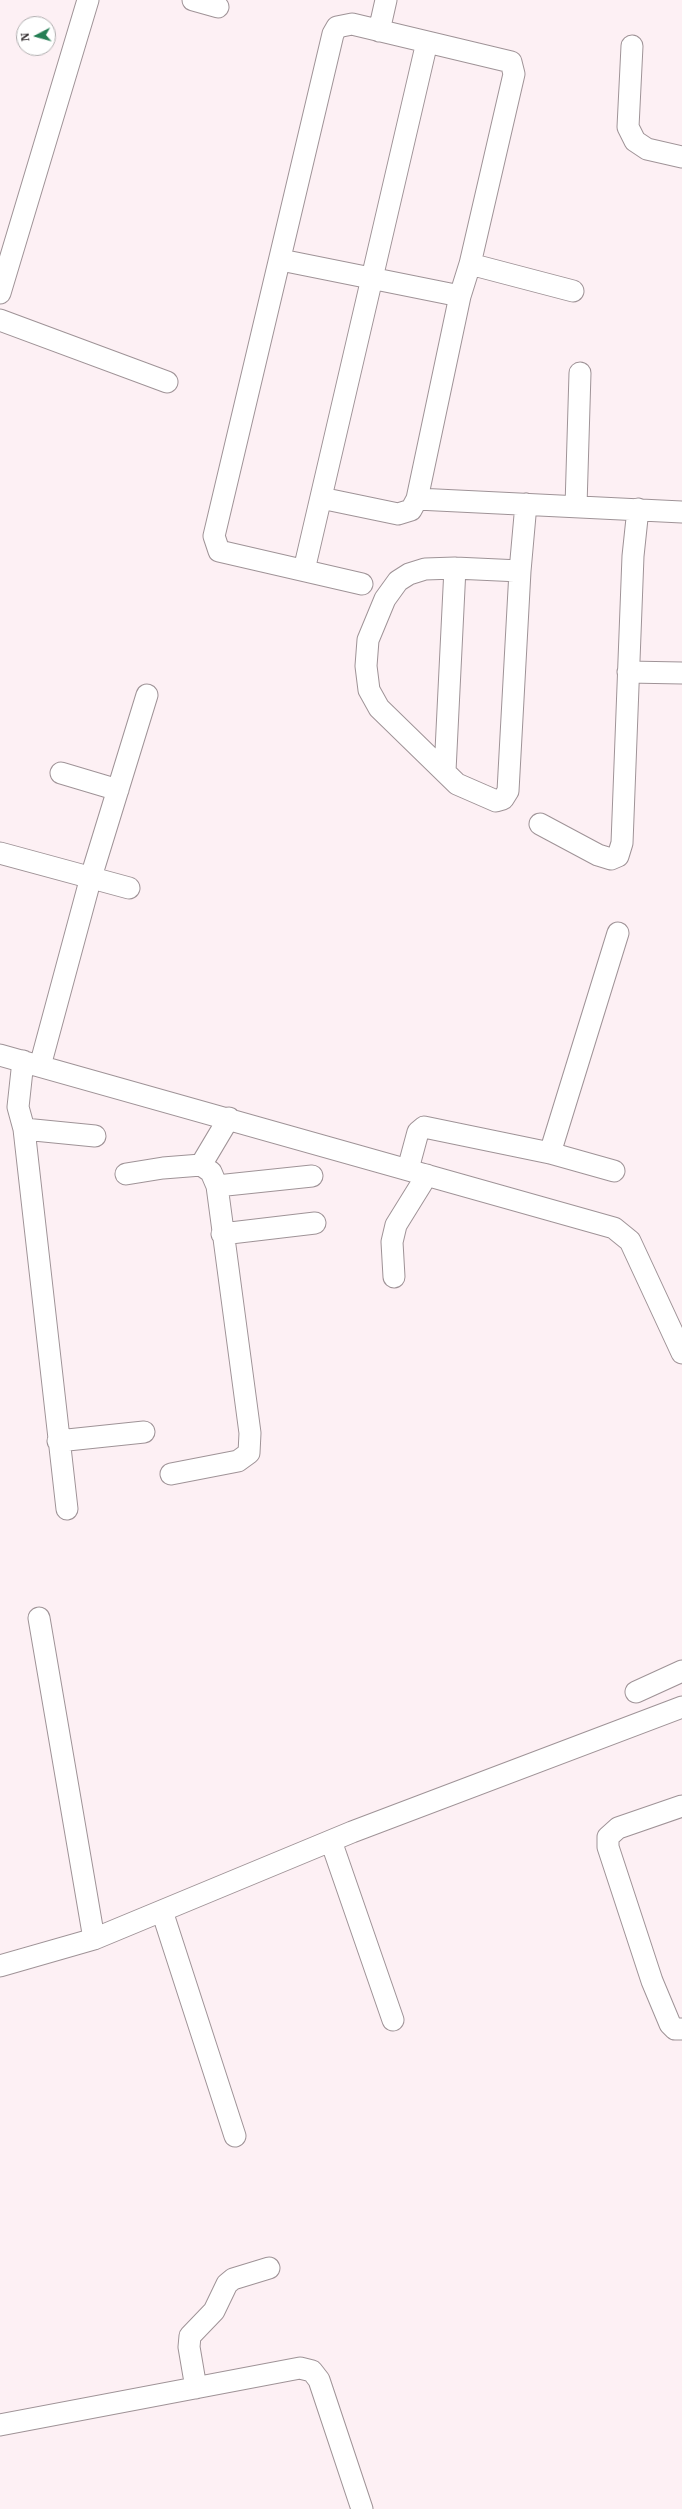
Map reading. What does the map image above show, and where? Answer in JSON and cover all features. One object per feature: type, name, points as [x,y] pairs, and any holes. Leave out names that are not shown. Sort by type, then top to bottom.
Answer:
[{"type":"street","points":[[0,294],[88,0]]},
{"type":"street","points":[[193,0],[218,7]]},
{"type":"street","points":[[379,31],[386,0]]},
{"type":"street","points":[[321,498],[398,514],[411,510],[417,499],[460,296],[470,264],[514,74],[511,62],[502,58],[352,24],[344,24],[338,27],[333,34],[281,260],[214,536],[219,551],[362,584]]},
{"type":"street","points":[[304,570],[427,42]]},
{"type":"street","points":[[632,46],[628,127],[636,141],[648,149],[682,158]]},
{"type":"street","points":[[281,260],[460,296]]},
{"type":"street","points":[[470,264],[573,291]]},
{"type":"street","points":[[0,320],[167,382]]},
{"type":"street","points":[[576,506],[580,373]]},
{"type":"street","points":[[417,499],[682,512]]},
{"type":"street","points":[[520,571],[455,568],[425,569],[409,574],[398,581],[385,599],[368,640],[366,666],[369,690],[379,708],[458,784],[496,801],[503,799],[508,791],[520,571],[526,504]]},
{"type":"street","points":[[540,824],[598,855],[611,859],[618,856],[622,843],[628,672],[638,509]]},
{"type":"street","points":[[445,771],[455,568]]},
{"type":"street","points":[[628,672],[682,673]]},
{"type":"street","points":[[67,1509],[58,1442],[24,1129],[18,1107],[147,695]]},
{"type":"street","points":[[61,773],[118,790]]},
{"type":"street","points":[[0,853],[129,888]]},
{"type":"street","points":[[550,1153],[618,933]]},
{"type":"street","points":[[0,1055],[229,1118],[614,1228],[630,1241],[682,1353]]},
{"type":"street","points":[[201,1165],[229,1118]]},
{"type":"street","points":[[394,1277],[392,1242],[396,1225],[418,1172],[418,1132],[424,1127],[550,1153],[614,1171]]},
{"type":"street","points":[[24,1129],[95,1136]]},
{"type":"street","points":[[126,1174],[163,1168],[201,1165],[211,1172],[217,1186],[222,1234],[250,1433],[249,1453],[238,1461],[171,1474]]},
{"type":"street","points":[[217,1186],[312,1176]]},
{"type":"street","points":[[222,1234],[315,1224]]},
{"type":"street","points":[[58,1442],[144,1432]]},
{"type":"street","points":[[39,1618],[94,1939]]},
{"type":"street","points":[[636,1692],[682,1671]]},
{"type":"street","points":[[0,1966],[94,1939],[331,1841],[682,1707]]},
{"type":"street","points":[[682,1806],[618,1828],[608,1837],[608,1847],[652,1981],[670,2024],[675,2029],[682,2029]]},
{"type":"street","points":[[331,1841],[393,2020]]},
{"type":"street","points":[[162,1911],[235,2136]]},
{"type":"street","points":[[196,2388],[189,2347],[190,2336],[214,2311],[227,2284],[233,2279],[269,2268]]},
{"type":"street","points":[[0,2426],[300,2368],[312,2370],[319,2380],[362,2509]]}]
